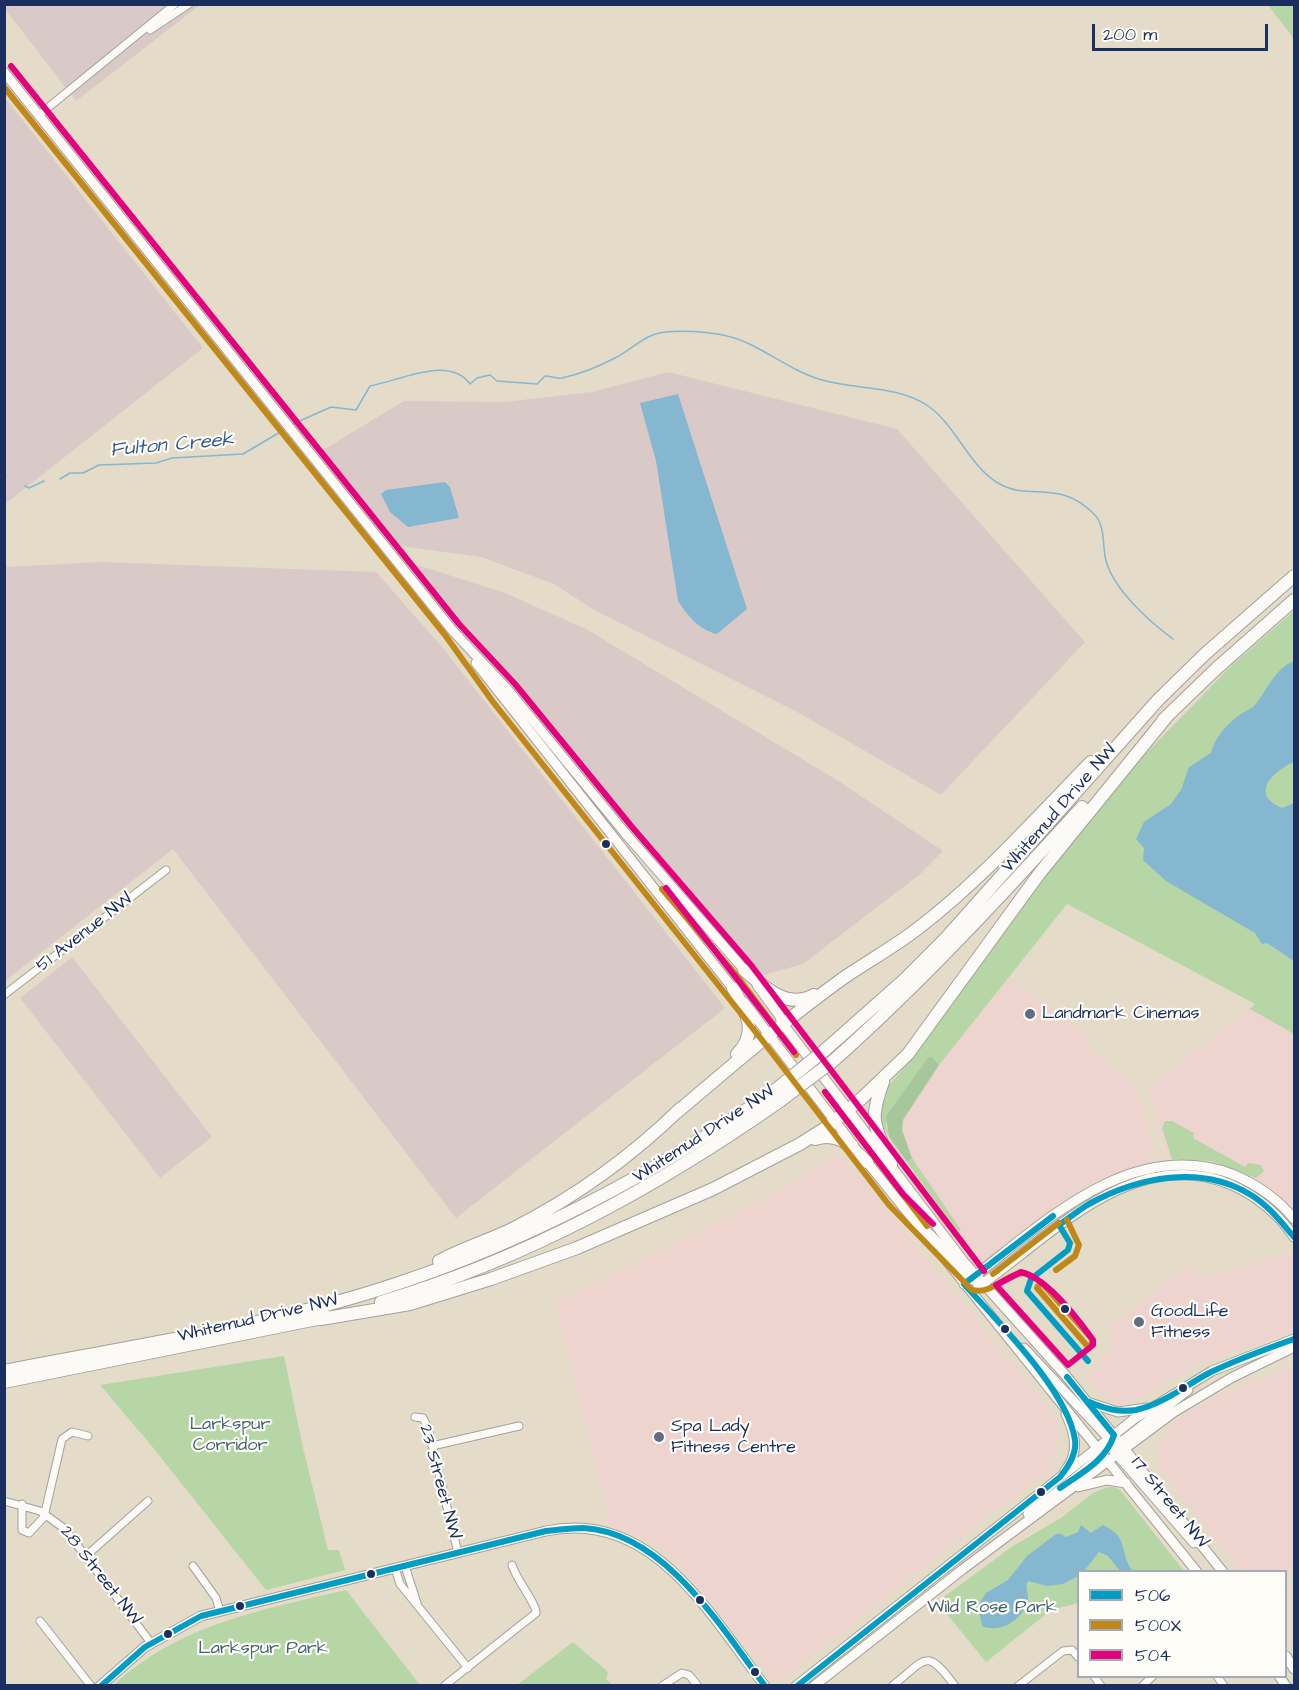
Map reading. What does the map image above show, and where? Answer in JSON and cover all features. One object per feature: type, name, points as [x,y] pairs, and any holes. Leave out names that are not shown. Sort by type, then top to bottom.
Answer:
[{"type":"highway","name":"Whitemud Drive NW","points":[[4,1382],[276,1329],[405,1295],[552,1237],[672,1173],[777,1096],[904,980],[1013,863],[1158,700],[1205,654],[1294,576]]},
{"type":"highway","points":[[321,1319],[410,1304],[548,1258],[675,1207],[800,1144],[836,1121],[885,1078],[923,1034],[1039,874],[1044,856],[1168,715],[1223,662],[1294,600]]},
{"type":"highway","points":[[676,1113],[769,1034],[844,978],[920,927],[1001,854],[1106,747],[1158,700]]},
{"type":"highway","name":"Whitemud Drive NW","points":[[4,1371],[274,1317],[400,1283],[491,1249],[617,1191],[833,1061],[911,990],[1025,870],[1044,856]]},
{"type":"highway","points":[[744,970],[770,992],[792,1000],[804,1000],[844,978]]},
{"type":"highway","points":[[400,1283],[449,1256],[516,1227],[565,1199],[640,1146],[742,1050],[748,1040],[749,1018],[733,988]]},
{"type":"highway","points":[[885,1078],[874,1107],[873,1118],[891,1164]]},
{"type":"highway","points":[[800,1144],[830,1135],[843,1141],[867,1162]]},
{"type":"main road","name":"17 Street NW","points":[[4,72],[452,630],[500,696],[733,988],[896,1200],[932,1235],[970,1282],[983,1283],[1088,1402],[1112,1448],[1126,1484],[1195,1570]]},
{"type":"main road","name":"17 Street NW","points":[[452,630],[508,690],[625,833],[780,1015],[783,1024],[891,1164],[994,1320],[1058,1398],[1112,1448],[1183,1532],[1209,1553],[1222,1570]]},
{"type":"main road","points":[[970,1282],[1080,1198],[1114,1180],[1164,1166],[1206,1167],[1240,1178],[1271,1195],[1294,1220]]},
{"type":"main road","points":[[970,1282],[983,1283],[1089,1204],[1131,1185],[1165,1176],[1204,1177],[1238,1188],[1267,1206],[1294,1237]]},
{"type":"main road","points":[[994,1320],[1082,1407],[1112,1448]]},
{"type":"main road","points":[[988,1550],[1076,1487],[1152,1406],[1192,1381],[1294,1339]]},
{"type":"main road","points":[[796,1686],[1060,1477],[1209,1390],[1294,1347]]},
{"type":"main road","points":[[814,1686],[988,1550],[1112,1448],[1182,1395],[1231,1364]]},
{"type":"main road","points":[[1058,1398],[1075,1438],[1069,1466],[1060,1477]]},
{"type":"main road","points":[[1088,1402],[1118,1412],[1152,1406]]},
{"type":"main road","points":[[1076,1487],[1107,1480],[1126,1484]]},
{"type":"main road","points":[[100,1686],[126,1661],[151,1643],[192,1620],[220,1611],[552,1530],[571,1528],[599,1530],[635,1542],[655,1554],[683,1581],[765,1686]]},
{"type":"street","points":[[39,115],[176,4]]},
{"type":"street","points":[[137,37],[189,4]]},
{"type":"street","name":"51 Avenue NW","points":[[4,995],[166,870]]},
{"type":"street","name":"23 Street NW","points":[[416,1417],[424,1420],[458,1553]]},
{"type":"street","points":[[432,1446],[519,1426]]},
{"type":"street","points":[[45,1514],[62,1439],[72,1432],[88,1436]]},
{"type":"street","points":[[4,1501],[22,1504]]},
{"type":"street","points":[[86,1557],[148,1501]]},
{"type":"street","name":"28 Street NW","points":[[45,1514],[32,1531],[25,1533],[21,1527],[22,1504],[45,1514],[64,1529],[151,1643]]},
{"type":"street","points":[[444,1686],[532,1618],[537,1611],[518,1580],[512,1565]]},
{"type":"street","points":[[193,1566],[215,1595],[220,1611]]},
{"type":"street","points":[[400,1567],[417,1603],[468,1668]]},
{"type":"street","points":[[40,1621],[91,1686]]},
{"type":"street","points":[[1018,1686],[1063,1650],[1072,1650],[1077,1656]]},
{"type":"street","points":[[892,1686],[922,1662],[930,1660],[937,1662],[955,1686]]},
{"type":"street","points":[[662,1686],[682,1673],[689,1675],[698,1686]]},
{"type":"shaded area","points":[[5,4],[200,5],[76,101],[5,9]]},
{"type":"shaded area","points":[[5,98],[203,348],[4,504]]},
{"type":"shaded area","points":[[668,372],[897,429],[1085,642],[941,795],[801,714],[594,610],[554,584],[481,557],[393,545],[320,452],[404,401],[504,402],[592,392]]},
{"type":"shaded area","points":[[101,562],[376,572],[442,647],[725,1008],[456,1218],[173,849],[5,981],[5,567]]},
{"type":"shaded area","points":[[408,562],[505,593],[586,629],[837,780],[943,851],[919,875],[803,964],[763,975]]},
{"type":"shaded area","points":[[72,957],[212,1137],[160,1178],[20,998]]},
{"type":"shaded area","points":[[1010,977],[1089,1036],[1085,1045],[1136,1086],[1155,1156],[1153,1160],[1082,1187],[1028,1225],[983,1261],[957,1232],[960,1230],[912,1158],[902,1130],[903,1120],[939,1065]]},
{"type":"shaded area","points":[[1250,1009],[1294,1034],[1294,1210],[1266,1185],[1240,1171],[1211,1161],[1171,1159],[1167,1154],[1148,1087]]},
{"type":"shaded area","points":[[836,1155],[859,1175],[1059,1422],[1054,1468],[994,1511],[780,1681],[774,1680],[677,1561],[650,1541],[610,1525],[556,1303],[773,1195]]},
{"type":"shaded area","points":[[1292,1252],[1294,1257],[1294,1331],[1196,1365],[1139,1399],[1126,1404],[1115,1403],[1102,1395],[1087,1378],[1114,1346],[1115,1339],[1109,1329],[1111,1325],[1190,1264],[1203,1278]]},
{"type":"shaded area","points":[[1294,1366],[1294,1565],[1287,1571],[1240,1570],[1163,1472],[1157,1452],[1163,1436],[1181,1417],[1225,1392]]},
{"type":"green space","points":[[1268,5],[1294,5],[1294,40],[1291,35]]},
{"type":"green space","points":[[1294,611],[1294,1034],[1250,1009],[1255,1004],[1067,904],[939,1065],[936,1061],[886,1124],[889,1137],[881,1121],[883,1092],[909,1062],[1044,873],[1122,778],[1233,664]]},
{"type":"green space","points":[[932,1057],[939,1065],[903,1120],[902,1130],[912,1158],[907,1162],[889,1137],[886,1116],[928,1058]]},
{"type":"green space","points":[[1165,1121],[1172,1121],[1194,1133],[1193,1138],[1245,1167],[1248,1163],[1261,1165],[1264,1171],[1256,1178],[1211,1161],[1172,1159],[1162,1128]]},
{"type":"green space","points":[[912,1158],[961,1230],[957,1232],[907,1162]]},
{"type":"green space","name":"Larkspur Corridor","points":[[284,1356],[303,1448],[328,1550],[339,1550],[345,1570],[266,1590],[151,1445],[100,1385]]},
{"type":"green space","name":"Wild Rose Park","points":[[1108,1487],[1120,1490],[1183,1570],[1077,1570],[1077,1603],[1051,1610],[986,1662],[937,1602],[1013,1546],[1061,1518],[1093,1493]]},
{"type":"green space","name":"Larkspur Park","points":[[346,1590],[420,1685],[114,1685],[139,1664],[194,1633],[253,1613]]},
{"type":"green space","points":[[573,1642],[608,1672],[606,1679],[612,1685],[517,1685]]},
{"type":"water","points":[[678,394],[747,609],[717,634],[694,622],[678,601],[656,461],[640,403]]},
{"type":"water","points":[[445,482],[450,487],[459,518],[408,527],[390,512],[381,494],[386,490]]},
{"type":"water","points":[[1294,661],[1294,762],[1272,777],[1266,790],[1272,802],[1282,808],[1294,803],[1294,961],[1267,943],[1262,944],[1255,933],[1166,881],[1143,860],[1144,848],[1136,839],[1144,822],[1171,804],[1181,790],[1189,767],[1211,753],[1215,742],[1225,728],[1254,706],[1281,669]]},
{"type":"water","points":[[1081,1525],[1091,1533],[1103,1525],[1112,1530],[1121,1541],[1132,1570],[1119,1570],[1108,1556],[1099,1552],[1085,1570],[1077,1570],[1077,1577],[1063,1584],[1047,1586],[1028,1581],[1026,1606],[1017,1618],[1011,1623],[996,1628],[982,1626],[978,1606],[986,1593],[1008,1580],[1027,1556],[1056,1534],[1066,1537],[1078,1532]]},
{"type":"waterway","name":"Fulton Creek","points":[[293,424],[331,407],[356,410],[370,386],[422,372],[449,371],[461,375],[470,384],[477,378],[490,375],[497,381],[537,384],[545,376],[562,378],[597,367],[658,333],[674,331],[727,336],[745,342],[822,380],[890,391],[916,399],[938,414],[978,466],[998,483],[1021,491],[1056,493],[1081,503],[1098,519],[1106,561],[1117,583],[1144,614],[1173,639]]},
{"type":"waterway","name":"Fulton Creek","points":[[60,479],[70,473],[83,473],[99,465],[156,463],[172,458],[243,454],[282,431]]},
{"type":"waterway","name":"Fulton Creek","points":[[25,486],[29,488],[44,481]]},
{"type":"transit line","name":"504","points":[[11,66],[459,624],[515,684],[632,827],[751,965],[984,1271]]},
{"type":"transit line","name":"500X","points":[[4,87],[445,635],[493,702],[762,1040],[889,1205],[972,1290],[979,1291],[993,1287],[1011,1276],[1025,1273]]},
{"type":"transit line","name":"504","points":[[666,888],[794,1052]]},
{"type":"transit line","name":"500X","points":[[662,889],[737,976],[796,1055]]},
{"type":"transit line","name":"500X","points":[[825,1092],[927,1226]]},
{"type":"transit line","name":"504","points":[[825,1092],[903,1194],[933,1224]]},
{"type":"transit line","name":"506","points":[[1059,1225],[1089,1204],[1128,1187],[1149,1181],[1191,1177],[1232,1185],[1251,1195],[1269,1209],[1294,1237]]},
{"type":"transit line","name":"506","points":[[797,1686],[1060,1477],[1069,1465],[1075,1450],[1075,1440],[1070,1421],[1059,1400],[1046,1379],[1012,1337],[964,1284],[1053,1216]]},
{"type":"transit line","name":"500X","points":[[1056,1270],[1075,1256],[1079,1245],[1067,1220]]},
{"type":"transit line","name":"500X","points":[[993,1274],[1059,1223]]},
{"type":"transit line","name":"506","points":[[1059,1225],[1070,1243],[1068,1250],[1031,1279],[1027,1291],[1088,1361]]},
{"type":"transit line","name":"504","points":[[1021,1272],[1041,1282],[1051,1291],[1093,1340],[1093,1345],[1068,1365],[996,1285],[1021,1272]]},
{"type":"transit line","name":"500X","points":[[1041,1282],[1093,1340],[1089,1348],[1037,1288],[1041,1282]]},
{"type":"transit line","name":"506","points":[[1087,1401],[1105,1408],[1136,1410],[1166,1399],[1221,1367],[1294,1339]]},
{"type":"transit line","name":"506","points":[[1060,1488],[1099,1459],[1114,1435],[1067,1377]]},
{"type":"transit line","name":"506","points":[[101,1686],[145,1647],[201,1616],[546,1531],[583,1528],[612,1534],[639,1546],[665,1564],[709,1611],[765,1686]]},
{"type":"place","name":"Landmark Cinemas","points":[[1030,1014]]},
{"type":"place","name":"GoodLife Fitness","points":[[1139,1322]]},
{"type":"place","name":"Spa Lady Fitness Centre","points":[[659,1437]]}]
